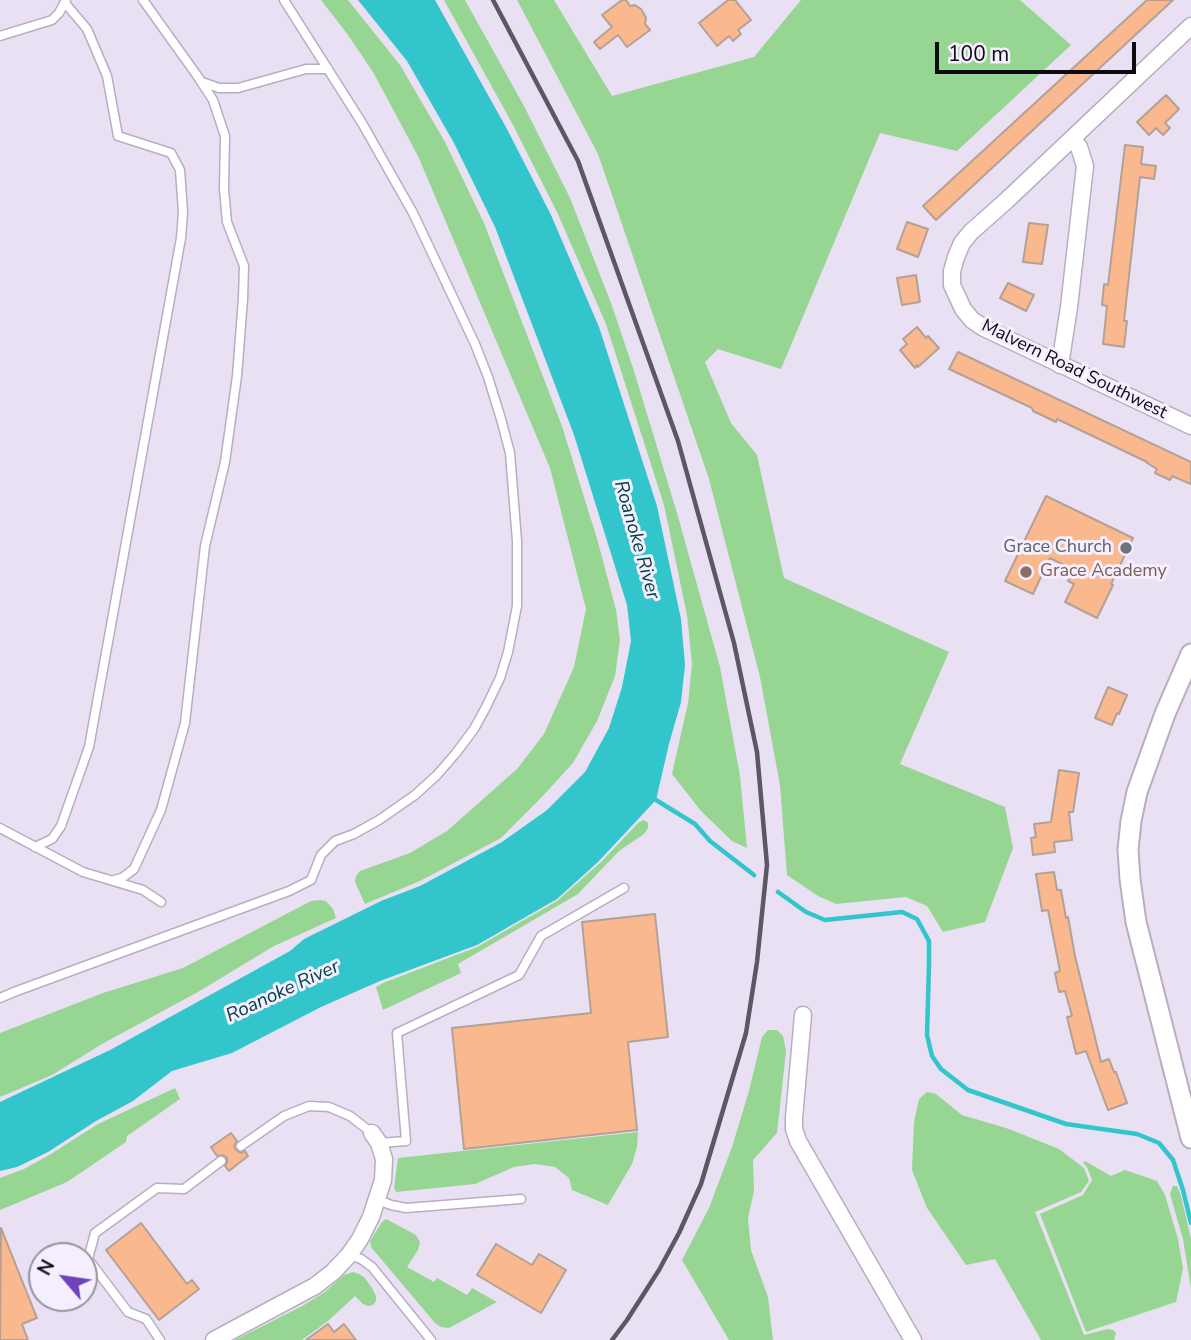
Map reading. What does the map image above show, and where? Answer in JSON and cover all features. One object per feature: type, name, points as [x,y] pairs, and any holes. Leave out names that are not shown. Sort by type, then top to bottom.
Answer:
[{"type":"street","name":"Malvern Road Southwest","points":[[1191,26],[971,232],[962,243],[952,271],[952,285],[963,309],[972,320],[984,328],[1191,426]]},
{"type":"street","points":[[1060,365],[1071,295],[1085,166],[1084,157],[1072,139]]},
{"type":"street","points":[[1191,654],[1165,714],[1137,792],[1128,850],[1136,922],[1191,1138]]},
{"type":"street","points":[[803,1015],[794,1118],[798,1141],[913,1340]]},
{"type":"street","points":[[214,1340],[315,1286],[349,1255],[372,1217],[383,1180],[384,1159],[376,1138]]},
{"type":"lane","points":[[114,880],[122,878],[134,869],[161,810],[185,723],[205,546],[225,462],[237,376],[244,266],[227,222],[224,189],[225,136],[213,100],[143,0]]},
{"type":"lane","points":[[0,998],[289,891],[311,880],[321,855],[335,841],[379,820],[415,795],[437,775],[474,729],[500,678],[508,652],[517,606],[517,554],[511,462],[488,377],[413,213],[362,123],[284,0]]},
{"type":"lane","points":[[0,36],[51,20],[59,13],[65,1],[87,29],[107,76],[118,136],[172,153],[180,170],[183,212],[181,238],[89,747],[61,826],[52,839],[35,847]]},
{"type":"lane","points":[[202,82],[219,88],[238,88],[306,69],[328,68]]},
{"type":"lane","points":[[0,828],[83,872],[143,890],[161,902]]},
{"type":"lane","points":[[241,1146],[284,1116],[309,1106],[329,1107],[350,1116],[376,1138],[406,1141],[397,1033],[519,975],[541,936],[624,888]]},
{"type":"lane","points":[[160,1340],[146,1319],[128,1312],[88,1259],[95,1233],[157,1188],[184,1189],[221,1161]]},
{"type":"lane","points":[[378,1200],[406,1208],[521,1199]]},
{"type":"lane","points":[[349,1255],[372,1267],[430,1340]]},
{"type":"green space","points":[[321,0],[348,0],[400,65],[445,142],[484,223],[562,426],[598,542],[616,610],[620,640],[615,676],[597,721],[573,763],[540,799],[501,838],[420,881],[365,904],[355,882],[360,871],[410,853],[447,831],[517,769],[544,734],[574,667],[586,609],[550,468],[418,156],[373,72]]},
{"type":"green space","points":[[444,0],[465,0],[524,106],[570,198],[611,303],[677,513],[720,667],[740,776],[747,848],[732,841],[701,811],[672,774],[688,703],[692,664],[687,615],[664,505],[606,324],[557,212]]},
{"type":"green space","points":[[517,0],[554,0],[612,96],[754,57],[801,0],[1020,0],[1071,45],[957,151],[880,133],[781,369],[718,349],[705,362],[731,423],[757,455],[784,578],[949,652],[900,764],[1005,807],[1013,848],[985,922],[943,932],[927,906],[906,897],[836,904],[818,896],[787,875],[780,785],[760,677],[709,479],[598,154]]},
{"type":"green space","points":[[644,820],[648,823],[648,828],[644,834],[619,851],[578,894],[458,964],[461,973],[383,1010],[376,987],[477,947],[557,901]]},
{"type":"green space","points":[[311,901],[326,901],[336,918],[274,946],[52,1075],[0,1097],[0,1033],[103,993],[183,968]]},
{"type":"green space","points":[[768,1030],[777,1030],[783,1036],[786,1051],[777,1133],[753,1160],[754,1191],[748,1218],[751,1250],[768,1297],[773,1340],[729,1340],[682,1260],[709,1208],[732,1147],[762,1037]]},
{"type":"green space","points":[[175,1088],[180,1099],[127,1136],[126,1142],[67,1182],[0,1210],[0,1178],[24,1169],[98,1124]]},
{"type":"green space","points":[[927,1092],[936,1094],[962,1115],[1009,1129],[1059,1149],[1084,1168],[1089,1181],[1081,1192],[1035,1212],[1084,1335],[1108,1329],[1116,1333],[1114,1340],[1041,1340],[995,1259],[966,1265],[927,1208],[912,1170],[914,1122],[919,1099]]},
{"type":"green space","points":[[638,1132],[632,1164],[608,1205],[572,1190],[569,1178],[555,1167],[535,1164],[514,1167],[475,1184],[396,1192],[394,1188],[398,1158]]},
{"type":"green space","points":[[1085,1161],[1111,1176],[1125,1170],[1157,1181],[1165,1195],[1178,1239],[1183,1269],[1176,1302],[1086,1332],[1040,1214],[1083,1195],[1092,1180],[1083,1163]]},
{"type":"green space","points":[[1173,1186],[1177,1186],[1181,1196],[1191,1239],[1191,1289],[1183,1239],[1170,1194]]},
{"type":"green space","points":[[386,1219],[416,1235],[420,1242],[407,1267],[434,1282],[437,1278],[467,1295],[472,1288],[497,1302],[449,1328],[435,1323],[371,1247],[370,1241]]},
{"type":"green space","points":[[353,1272],[364,1277],[372,1288],[376,1296],[373,1305],[363,1304],[355,1296],[302,1340],[235,1340],[304,1305],[325,1292],[344,1275]]},
{"type":"water","name":"Roanoke River","points":[[358,0],[435,0],[507,129],[551,215],[599,327],[657,506],[681,619],[685,665],[681,702],[656,800],[598,862],[557,899],[477,945],[380,981],[321,1007],[232,1053],[172,1071],[133,1101],[48,1152],[17,1167],[0,1171],[0,1102],[110,1050],[290,951],[304,939],[381,901],[420,886],[502,842],[547,810],[585,772],[609,728],[622,687],[631,641],[627,605],[574,435],[495,227],[454,143],[407,61]]},
{"type":"building","points":[[622,0],[641,9],[646,18],[645,24],[650,30],[627,47],[618,35],[600,49],[594,42],[612,27],[602,15]]},
{"type":"building","points":[[728,0],[735,0],[751,20],[738,30],[741,34],[733,41],[729,36],[717,46],[699,23]]},
{"type":"building","points":[[1147,0],[1173,0],[936,220],[923,206]]},
{"type":"building","points":[[1166,95],[1179,109],[1165,123],[1170,128],[1163,135],[1156,128],[1149,135],[1137,122]]},
{"type":"building","points":[[1125,145],[1143,147],[1141,164],[1156,166],[1154,179],[1140,177],[1124,321],[1127,321],[1124,347],[1103,344],[1107,306],[1102,305],[1104,284],[1108,285]]},
{"type":"building","points":[[907,222],[928,229],[918,257],[897,249]]},
{"type":"building","points":[[1029,223],[1048,225],[1042,264],[1023,262]]},
{"type":"building","points":[[916,275],[920,302],[902,305],[897,278]]},
{"type":"building","points":[[1008,283],[1034,295],[1026,311],[1000,298]]},
{"type":"building","points":[[917,327],[939,348],[915,368],[900,350],[907,344],[903,339]]},
{"type":"building","points":[[958,352],[1191,462],[1191,484],[1172,476],[1170,480],[1155,473],[1157,469],[1147,462],[1057,419],[1056,422],[949,369]]},
{"type":"building","points":[[1046,496],[1133,538],[1097,618],[1065,602],[1074,584],[1068,581],[1073,570],[1050,558],[1033,594],[1005,581]]},
{"type":"building","points":[[1108,687],[1127,695],[1112,725],[1095,718]]},
{"type":"building","points":[[1059,770],[1079,773],[1073,812],[1069,812],[1072,840],[1054,842],[1055,852],[1033,855],[1031,838],[1036,837],[1034,824],[1051,822]]},
{"type":"building","points":[[1054,872],[1057,890],[1061,890],[1066,918],[1068,917],[1101,1062],[1109,1059],[1127,1103],[1108,1110],[1086,1051],[1076,1054],[1067,1017],[1072,1016],[1065,991],[1059,992],[1055,973],[1060,971],[1048,910],[1042,911],[1036,874]]},
{"type":"building","points":[[655,914],[668,1037],[628,1042],[637,1130],[464,1149],[452,1028],[591,1013],[582,922]]},
{"type":"building","points":[[231,1133],[237,1141],[234,1146],[236,1150],[241,1153],[245,1151],[248,1156],[229,1171],[225,1166],[227,1158],[223,1155],[217,1156],[211,1147]]},
{"type":"building","points":[[141,1223],[187,1284],[192,1280],[199,1289],[159,1320],[106,1250]]},
{"type":"building","points":[[1,1228],[28,1296],[28,1312],[35,1312],[37,1318],[22,1324],[28,1340],[0,1340]]},
{"type":"building","points":[[496,1244],[532,1265],[539,1254],[566,1270],[541,1313],[477,1275]]},
{"type":"building","points":[[328,1324],[334,1332],[344,1324],[356,1340],[306,1340]]},
{"type":"waterway","points":[[653,797],[695,824],[710,841],[754,875]]},
{"type":"waterway","points":[[778,892],[806,912],[825,920],[902,912],[917,919],[929,941],[927,1035],[932,1056],[941,1069],[968,1090],[1066,1124],[1137,1134],[1159,1143],[1173,1160],[1191,1223]]},
{"type":"railway","points":[[493,0],[578,161],[678,441],[734,643],[757,752],[767,865],[757,962],[746,1033],[701,1184],[659,1270],[612,1340]]},
{"type":"place","name":"Grace Church","points":[[1126,548]]},
{"type":"place","name":"Grace Academy","points":[[1026,572]]}]
